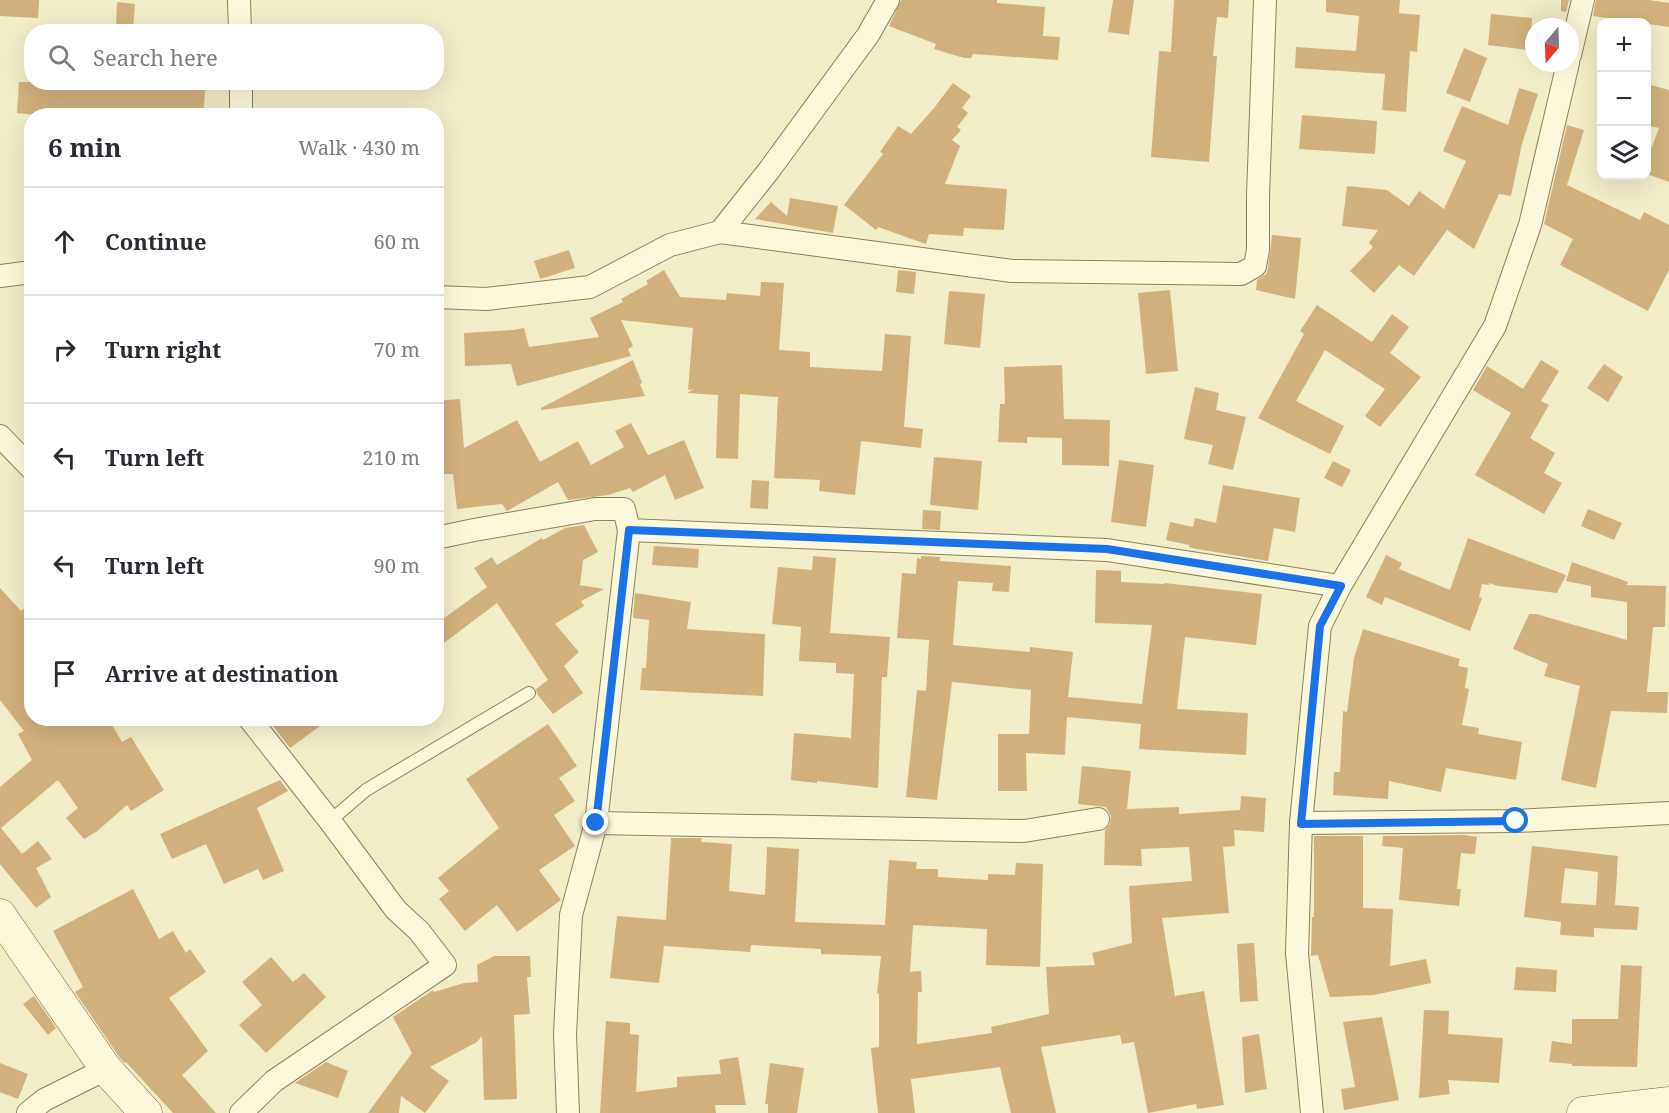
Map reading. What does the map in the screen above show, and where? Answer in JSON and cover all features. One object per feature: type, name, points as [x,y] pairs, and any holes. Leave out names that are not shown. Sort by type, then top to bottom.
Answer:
[{"type":"street","points":[[240,0],[240,24]]},
{"type":"street","points":[[720,232],[770,169],[861,45],[888,0]]},
{"type":"street","points":[[444,297],[486,299],[590,286],[670,245],[720,232],[1012,271],[1241,274],[1255,266],[1257,250],[1265,0]]},
{"type":"street","points":[[1579,18],[1583,0]]},
{"type":"street","points":[[1312,1113],[1297,953],[1301,824],[1320,626],[1341,586],[1495,327],[1530,225],[1566,72]]},
{"type":"street","points":[[241,90],[241,108]]},
{"type":"street","points":[[0,276],[24,273]]},
{"type":"street","points":[[0,436],[24,461]]},
{"type":"street","points":[[444,536],[595,509],[624,509],[629,530],[596,823],[571,915],[566,1034],[568,1113]]},
{"type":"street","points":[[629,530],[1107,549],[1341,586]]},
{"type":"street","points":[[241,1113],[274,1081],[445,965],[419,931],[396,910],[255,726]]},
{"type":"street","points":[[1301,824],[1516,821],[1669,813]]},
{"type":"street","points":[[596,823],[1024,831],[1098,819]]},
{"type":"street","points":[[0,915],[106,1069],[146,1113]]},
{"type":"street","points":[[28,1113],[44,1100],[106,1069]]},
{"type":"street","points":[[1583,1113],[1669,1103]]},
{"type":"lane","points":[[330,821],[366,790],[529,693]]},
{"type":"building","points":[[0,0],[39,0],[38,18],[0,16]]},
{"type":"building","points":[[901,0],[997,0],[997,3],[1045,7],[1043,36],[1060,37],[1058,60],[973,54],[971,58],[964,58],[934,49],[936,44],[889,26]]},
{"type":"building","points":[[1113,0],[1134,0],[1129,35],[1108,32]]},
{"type":"building","points":[[1174,0],[1229,0],[1228,18],[1217,17],[1213,56],[1217,56],[1209,162],[1151,157],[1159,51],[1171,52]]},
{"type":"building","points":[[1326,0],[1400,0],[1399,13],[1420,15],[1417,52],[1410,51],[1406,112],[1382,110],[1385,74],[1295,68],[1296,47],[1356,51],[1359,16],[1326,12]]},
{"type":"building","points":[[1561,0],[1569,0],[1566,12],[1561,11]]},
{"type":"building","points":[[1596,0],[1649,0],[1669,3],[1669,27],[1651,24],[1651,18],[1593,16]]},
{"type":"building","points":[[117,2],[135,4],[133,24],[116,24]]},
{"type":"building","points":[[1491,14],[1532,18],[1525,18],[1525,50],[1488,45]]},
{"type":"building","points":[[1464,48],[1487,58],[1470,102],[1446,93]]},
{"type":"building","points":[[19,82],[24,82],[24,90],[205,90],[204,108],[24,108],[24,114],[17,113]]},
{"type":"building","points":[[953,83],[971,96],[962,108],[968,113],[957,127],[961,130],[952,140],[960,146],[945,184],[1007,189],[1004,230],[964,228],[963,236],[929,234],[926,244],[878,227],[876,230],[844,205],[883,154],[880,152],[898,126],[911,134]]},
{"type":"building","points":[[1651,85],[1669,90],[1669,182],[1651,175],[1651,149],[1659,128],[1651,126]]},
{"type":"building","points":[[1519,88],[1538,94],[1522,144],[1511,196],[1499,194],[1474,249],[1447,230],[1414,276],[1399,265],[1374,293],[1350,271],[1373,247],[1369,243],[1378,230],[1342,226],[1347,186],[1387,190],[1409,206],[1419,191],[1444,209],[1466,161],[1443,151],[1462,106],[1508,125]]},
{"type":"building","points":[[1302,115],[1377,121],[1375,154],[1299,149]]},
{"type":"building","points":[[1567,125],[1584,130],[1567,185],[1640,220],[1644,212],[1669,225],[1669,270],[1648,311],[1560,265],[1573,239],[1544,224]]},
{"type":"building","points":[[790,198],[838,206],[833,233],[755,219],[771,202],[787,216]]},
{"type":"building","points":[[1272,235],[1301,238],[1295,299],[1256,290],[1257,280],[1266,274],[1268,268]]},
{"type":"building","points":[[569,250],[575,268],[540,279],[534,261]]},
{"type":"building","points":[[664,270],[680,297],[726,300],[727,293],[760,296],[761,282],[784,283],[779,350],[810,352],[810,367],[882,371],[885,334],[911,336],[904,427],[923,429],[921,448],[861,441],[855,495],[819,491],[820,480],[774,478],[778,397],[740,394],[738,459],[716,458],[718,395],[687,393],[694,389],[688,390],[693,328],[621,320],[633,346],[628,349],[631,356],[517,386],[511,364],[465,366],[464,333],[524,328],[529,347],[599,337],[590,318],[623,302],[621,299],[648,284],[646,281]]},
{"type":"building","points":[[898,270],[916,272],[914,294],[896,292]]},
{"type":"building","points":[[1170,290],[1178,371],[1146,374],[1138,293]]},
{"type":"building","points":[[949,291],[985,294],[980,348],[944,344]]},
{"type":"building","points":[[1317,305],[1372,342],[1392,314],[1409,327],[1390,353],[1421,377],[1380,427],[1365,416],[1385,389],[1325,350],[1296,401],[1344,426],[1330,454],[1258,418],[1304,334],[1300,331]]},
{"type":"building","points":[[633,360],[645,396],[541,410],[541,408]]},
{"type":"building","points":[[1541,360],[1559,371],[1541,401],[1549,405],[1530,438],[1555,453],[1544,473],[1562,483],[1544,514],[1475,475],[1511,413],[1473,390],[1487,366],[1523,389]]},
{"type":"building","points":[[1604,364],[1623,377],[1608,402],[1587,388]]},
{"type":"building","points":[[1062,365],[1064,419],[1110,420],[1109,466],[1062,465],[1062,438],[1027,437],[1027,443],[998,442],[1000,404],[1005,404],[1004,367]]},
{"type":"building","points":[[1195,387],[1219,393],[1216,410],[1246,417],[1233,470],[1208,464],[1213,445],[1184,439]]},
{"type":"building","points":[[460,399],[464,448],[517,420],[540,462],[578,441],[591,465],[624,447],[615,431],[631,423],[648,455],[684,440],[704,488],[675,500],[665,475],[633,492],[630,488],[608,495],[568,500],[558,482],[507,511],[502,504],[457,509],[453,474],[444,474],[444,400]]},
{"type":"building","points":[[934,457],[982,461],[978,510],[930,505]]},
{"type":"building","points":[[1119,460],[1154,465],[1146,527],[1111,522]]},
{"type":"building","points":[[1333,461],[1351,470],[1342,487],[1324,478]]},
{"type":"building","points":[[752,480],[769,481],[768,509],[750,508]]},
{"type":"building","points":[[1223,485],[1300,498],[1295,532],[1274,528],[1268,561],[1197,549],[1166,540],[1170,522],[1193,527],[1195,518],[1216,523]]},
{"type":"building","points":[[1588,509],[1622,523],[1614,540],[1581,526]]},
{"type":"building","points":[[923,510],[941,511],[940,530],[922,529]]},
{"type":"building","points":[[584,525],[598,552],[583,560],[580,585],[604,589],[581,601],[584,606],[555,624],[579,652],[564,666],[583,693],[553,714],[537,694],[536,689],[548,680],[497,603],[444,643],[444,618],[487,587],[474,568],[492,557],[497,565],[542,538],[543,540],[565,528]]},
{"type":"building","points":[[1468,538],[1566,575],[1557,593],[1489,583],[1489,585],[1482,584],[1479,597],[1482,598],[1470,631],[1385,597],[1382,605],[1366,597],[1386,555],[1402,563],[1399,569],[1450,590]]},
{"type":"building","points":[[654,546],[699,549],[698,568],[652,565]]},
{"type":"building","points":[[813,556],[836,558],[830,633],[890,637],[887,677],[882,677],[878,788],[791,780],[794,733],[851,738],[854,674],[836,673],[836,663],[799,661],[801,627],[772,624],[778,567],[812,570]]},
{"type":"building","points":[[921,556],[940,557],[940,561],[1011,566],[1009,592],[992,591],[993,583],[958,581],[953,645],[1030,652],[1030,647],[1073,652],[1068,697],[1142,704],[1152,625],[1095,623],[1096,570],[1121,571],[1121,582],[1165,583],[1262,594],[1256,645],[1185,637],[1177,709],[1248,713],[1246,755],[1139,749],[1141,724],[1067,717],[1065,755],[1026,753],[1027,791],[998,791],[998,734],[1029,734],[1031,690],[952,682],[937,800],[906,797],[917,690],[926,691],[929,640],[897,638],[902,573],[916,574],[917,558],[921,559]]},
{"type":"building","points":[[1572,562],[1628,582],[1627,585],[1666,586],[1665,627],[1653,627],[1647,692],[1668,692],[1667,713],[1611,711],[1596,788],[1561,780],[1580,686],[1544,676],[1548,664],[1513,649],[1529,614],[1627,640],[1627,602],[1591,597],[1591,586],[1566,581]]},
{"type":"building","points":[[0,588],[21,611],[24,608],[24,726],[113,726],[122,742],[131,737],[164,790],[131,811],[127,805],[96,832],[84,839],[66,818],[78,808],[58,780],[1,828],[22,854],[38,841],[52,859],[36,868],[51,897],[36,908],[0,864],[0,787],[32,760],[18,734],[24,731],[0,700]]},
{"type":"building","points":[[635,593],[691,602],[687,629],[765,634],[763,696],[640,690],[642,668],[646,668],[649,620],[633,618]]},
{"type":"building","points":[[1363,629],[1460,659],[1458,666],[1468,668],[1465,688],[1469,689],[1462,725],[1479,728],[1478,734],[1522,742],[1516,780],[1446,768],[1441,792],[1389,781],[1388,799],[1333,795],[1334,772],[1340,772],[1343,711],[1347,712],[1354,658]]},
{"type":"building","points":[[548,724],[577,766],[559,778],[575,801],[554,815],[575,846],[539,870],[561,900],[517,932],[497,905],[465,931],[439,899],[449,891],[438,878],[499,828],[466,779]]},
{"type":"building","points":[[273,726],[320,726],[290,748]]},
{"type":"building","points":[[1082,766],[1131,771],[1127,809],[1179,807],[1179,814],[1240,810],[1241,796],[1266,798],[1264,832],[1234,830],[1235,846],[1223,847],[1229,913],[1162,918],[1175,996],[1204,991],[1224,1105],[1197,1109],[1196,1104],[1148,1113],[1134,1042],[1122,1044],[1120,1035],[1041,1047],[1056,1113],[1011,1113],[1000,1067],[911,1079],[915,1113],[878,1113],[871,1048],[879,1047],[879,994],[877,993],[881,956],[821,954],[821,949],[751,945],[750,952],[664,946],[659,983],[610,978],[617,916],[666,920],[671,838],[702,838],[701,842],[732,844],[729,891],[765,895],[767,847],[799,849],[795,922],[885,925],[889,860],[917,862],[916,869],[938,869],[938,877],[988,880],[988,874],[1015,875],[1016,863],[1043,864],[1040,967],[986,965],[987,929],[913,925],[910,972],[921,971],[922,992],[918,992],[917,1044],[992,1033],[991,1027],[1049,1014],[1046,967],[1095,965],[1092,953],[1132,943],[1129,886],[1192,881],[1189,847],[1141,849],[1142,866],[1104,865],[1105,830],[1110,824],[1111,816],[1106,807],[1078,804]]},
{"type":"building","points":[[280,780],[288,791],[257,808],[284,871],[263,880],[258,869],[224,884],[206,844],[172,859],[160,834]]},
{"type":"building","points":[[1465,835],[1477,837],[1475,854],[1461,853],[1457,889],[1461,889],[1459,906],[1399,900],[1403,848],[1382,846],[1383,836]]},
{"type":"building","points":[[1314,836],[1363,836],[1363,908],[1393,909],[1390,966],[1426,959],[1431,983],[1374,995],[1330,997],[1318,955],[1311,956],[1312,917],[1314,917]]},
{"type":"building","points":[[1532,846],[1618,856],[1615,905],[1639,907],[1637,930],[1594,928],[1594,937],[1560,935],[1561,922],[1524,917]],"holes":[[[1565,868],[1598,872],[1596,905],[1561,903]]]},
{"type":"building","points":[[133,889],[159,939],[173,931],[186,953],[190,949],[206,972],[169,998],[208,1051],[182,1075],[216,1113],[173,1113],[120,1058],[75,992],[83,987],[53,931]]},
{"type":"building","points":[[1254,943],[1258,1001],[1240,1002],[1237,944]]},
{"type":"building","points":[[494,956],[530,956],[531,977],[527,977],[530,1014],[514,1015],[517,1099],[484,1100],[482,1036],[477,1042],[430,1067],[449,1081],[425,1113],[401,1096],[399,1113],[368,1113],[412,1053],[393,1017],[433,990],[434,992],[464,983],[478,982],[477,965]]},
{"type":"building","points":[[271,957],[293,982],[304,973],[326,997],[266,1053],[239,1025],[262,1005],[242,982]]},
{"type":"building","points":[[1621,965],[1642,966],[1637,1067],[1572,1066],[1572,1064],[1549,1062],[1552,1041],[1572,1044],[1572,1019],[1618,1019]]},
{"type":"building","points":[[1516,967],[1557,970],[1556,992],[1514,990]]},
{"type":"building","points":[[34,996],[56,1028],[48,1035],[23,1004]]},
{"type":"building","points":[[1424,1010],[1449,1011],[1448,1034],[1503,1038],[1499,1083],[1448,1080],[1450,1094],[1419,1098]]},
{"type":"building","points":[[1382,1017],[1399,1100],[1344,1110],[1341,1089],[1355,1087],[1343,1022]]},
{"type":"building","points":[[606,1021],[630,1023],[630,1034],[639,1035],[636,1092],[677,1087],[677,1077],[721,1074],[719,1060],[738,1057],[746,1105],[715,1105],[716,1113],[600,1113]]},
{"type":"building","points":[[1259,1034],[1267,1089],[1245,1093],[1242,1037]]},
{"type":"building","points":[[326,1062],[348,1071],[338,1098],[295,1083]]},
{"type":"building","points":[[0,1063],[28,1074],[18,1099],[0,1092]]},
{"type":"building","points":[[770,1063],[804,1068],[797,1113],[768,1113],[768,1104],[765,1104]]},
{"type":"route","points":[[596,823],[629,530],[1107,549],[1341,586],[1320,626],[1301,824],[1516,821]]}]
